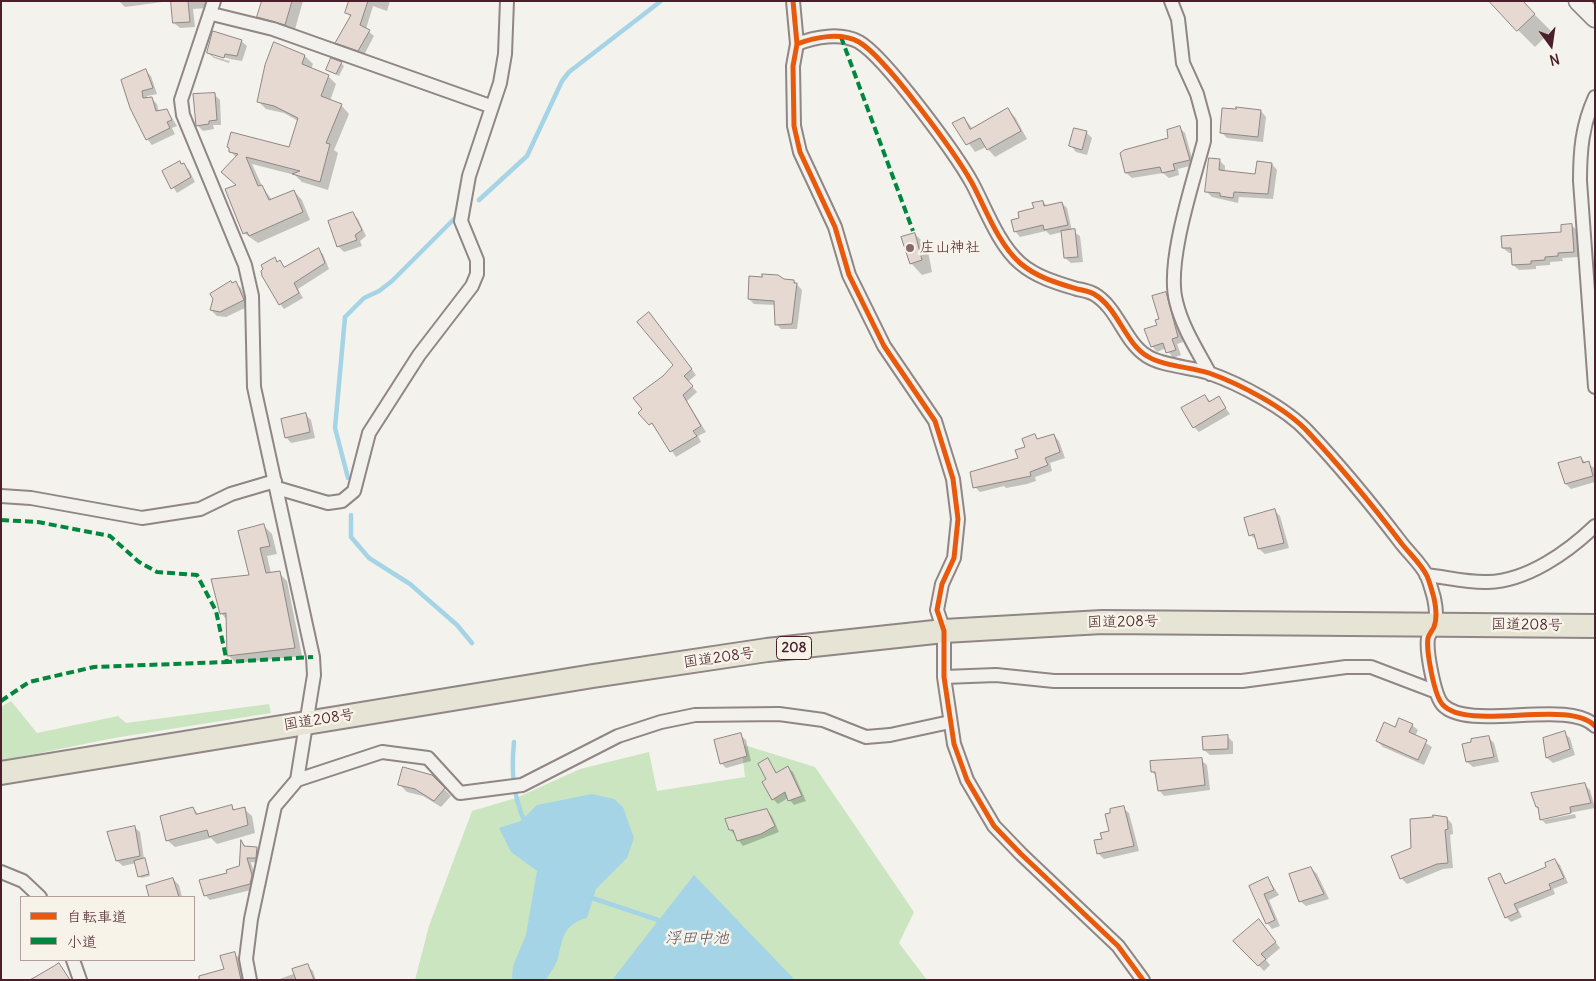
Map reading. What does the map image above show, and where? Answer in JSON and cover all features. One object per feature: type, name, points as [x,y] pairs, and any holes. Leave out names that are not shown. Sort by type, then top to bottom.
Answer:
[{"type":"highway","name":"国道208号","points":[[1,773],[305,722],[767,650],[944,631],[1102,622],[1436,623],[1595,626]]},
{"type":"main road","points":[[1578,1],[1595,18]]},
{"type":"street","points":[[1,496],[31,498],[142,518],[200,509],[231,494],[276,485],[328,504],[342,501],[354,492],[369,433],[419,355],[472,286],[477,274],[477,260],[461,221],[469,176],[490,106],[500,84],[505,54],[507,1]]},
{"type":"street","points":[[793,1],[796,44],[793,66],[794,126],[800,152],[835,227],[849,274],[884,346],[935,421],[953,479],[958,519],[954,558],[942,584],[936,610],[944,631],[944,677],[954,744],[967,780],[994,826],[1118,946],[1144,980]]},
{"type":"street","points":[[1170,1],[1178,19],[1183,63],[1197,94],[1204,120],[1204,141],[1172,276],[1176,301],[1185,329],[1210,374]]},
{"type":"street","points":[[297,780],[314,676],[313,657],[254,387],[252,296],[245,265],[183,115],[181,100],[213,8],[490,106]]},
{"type":"street","points":[[796,44],[813,38],[841,37],[858,42],[870,51],[904,90],[944,142],[970,180],[998,233],[1018,262],[1044,279],[1094,294],[1110,309],[1140,350],[1148,357],[1210,374],[1275,405],[1306,430],[1388,525],[1426,575],[1435,601],[1436,623],[1428,638],[1434,691],[1444,707],[1463,713],[1485,716],[1578,716],[1593,722],[1595,726]]},
{"type":"street","points":[[1595,97],[1586,115],[1580,147],[1584,266],[1595,388]]},
{"type":"street","points":[[1426,575],[1487,582],[1512,578],[1541,565],[1578,542],[1595,526]]},
{"type":"street","points":[[944,677],[996,675],[1054,681],[1242,681],[1346,667],[1371,667],[1434,691]]},
{"type":"street","points":[[250,980],[246,959],[250,919],[275,806],[297,780],[382,752],[428,758],[460,793],[505,789],[522,785],[618,736],[661,722],[695,715],[779,714],[823,720],[866,736],[890,735],[950,722]]},
{"type":"street","points":[[1,872],[23,881],[39,896]]},
{"type":"street","points":[[73,961],[80,980]]},
{"type":"green space","points":[[11,701],[37,733],[118,716],[126,723],[269,704],[271,713],[114,738],[1,761],[1,707]]},
{"type":"green space","points":[[741,744],[815,767],[914,912],[899,943],[927,980],[415,980],[429,926],[472,811],[516,798],[580,769],[649,752],[657,791],[745,777]]},
{"type":"water","points":[[592,794],[614,799],[623,807],[634,838],[627,858],[596,889],[587,918],[573,924],[565,933],[557,961],[546,980],[512,980],[513,966],[526,935],[537,871],[511,852],[499,828],[521,821],[537,805]]},
{"type":"water","name":"浮田中池","points":[[694,875],[793,978],[796,980],[612,980]]},
{"type":"building","points":[[171,1],[188,1],[190,22],[173,23]]},
{"type":"building","points":[[262,1],[292,1],[285,25],[257,17]]},
{"type":"building","points":[[349,1],[368,1],[360,25],[370,30],[358,51],[335,43],[351,15],[345,13]]},
{"type":"building","points":[[1489,1],[1523,1],[1535,14],[1517,31]]},
{"type":"building","points":[[213,31],[242,40],[237,56],[225,54],[224,58],[207,53]]},
{"type":"building","points":[[274,42],[305,55],[302,64],[329,75],[321,96],[342,104],[326,143],[330,144],[320,182],[292,174],[300,171],[246,157],[258,186],[262,185],[269,200],[294,190],[303,212],[249,236],[247,232],[243,234],[225,189],[236,185],[221,172],[238,154],[229,152],[227,147],[231,132],[289,147],[298,118],[274,106],[257,102],[265,65]]},
{"type":"building","points":[[331,58],[342,62],[336,74],[326,70]]},
{"type":"building","points":[[146,69],[153,88],[142,91],[143,98],[152,97],[156,111],[167,109],[172,120],[167,122],[170,128],[146,140],[130,108],[121,80]]},
{"type":"building","points":[[215,93],[217,120],[209,121],[209,124],[196,126],[193,94]]},
{"type":"building","points":[[1236,107],[1261,110],[1258,137],[1220,133],[1222,108],[1236,109]]},
{"type":"building","points":[[1008,108],[1021,131],[987,150],[980,138],[966,145],[952,123],[964,117],[970,129]]},
{"type":"building","points":[[1180,126],[1190,160],[1173,164],[1175,170],[1162,173],[1160,167],[1125,173],[1120,153],[1124,150],[1168,138],[1167,130]]},
{"type":"building","points":[[1074,128],[1087,131],[1082,150],[1069,146]]},
{"type":"building","points":[[1209,158],[1220,159],[1219,170],[1255,174],[1257,161],[1272,163],[1268,194],[1234,192],[1233,198],[1220,196],[1220,193],[1205,192]]},
{"type":"building","points":[[180,161],[181,164],[184,163],[191,177],[171,189],[162,171]]},
{"type":"building","points":[[1043,201],[1044,206],[1062,202],[1068,225],[1044,230],[1043,225],[1014,232],[1011,220],[1019,218],[1018,212],[1034,208],[1032,203]]},
{"type":"building","points":[[353,212],[362,230],[355,235],[357,240],[337,247],[328,221]]},
{"type":"building","points":[[1572,224],[1574,252],[1558,253],[1558,256],[1545,257],[1545,260],[1531,261],[1531,264],[1512,265],[1511,248],[1502,248],[1501,236],[1561,232],[1561,225]]},
{"type":"building","points":[[1075,229],[1078,257],[1064,258],[1061,231]]},
{"type":"building","name":"庄山神社","points":[[915,233],[922,260],[910,264],[901,237]]},
{"type":"building","points":[[319,248],[325,263],[294,283],[299,293],[279,305],[262,276],[261,271],[263,269],[261,265],[275,257],[277,262],[280,260],[284,267]]},
{"type":"building","points":[[762,274],[778,275],[784,279],[794,280],[794,283],[797,283],[792,324],[775,325],[774,301],[748,299],[749,276],[762,277]]},
{"type":"building","points":[[231,281],[232,283],[236,281],[244,300],[220,312],[210,310],[213,299],[210,294]]},
{"type":"building","points":[[1166,292],[1178,337],[1172,339],[1176,350],[1166,353],[1163,343],[1151,347],[1144,329],[1157,325],[1155,320],[1159,319],[1152,296]]},
{"type":"building","points":[[649,312],[692,369],[684,376],[693,386],[683,395],[701,426],[693,431],[697,436],[670,452],[652,423],[649,425],[638,413],[642,409],[633,398],[663,376],[673,365],[637,322]]},
{"type":"building","points":[[1205,395],[1209,402],[1219,396],[1226,408],[1193,428],[1181,408]]},
{"type":"building","points":[[306,413],[310,432],[285,438],[281,419]]},
{"type":"building","points":[[1035,434],[1037,439],[1054,434],[1060,452],[1045,458],[1048,465],[1030,472],[1031,476],[973,488],[970,472],[1018,458],[1015,450],[1025,447],[1022,439]]},
{"type":"building","points":[[1581,457],[1583,463],[1589,461],[1593,476],[1565,484],[1558,463]]},
{"type":"building","points":[[1275,509],[1284,543],[1258,549],[1254,534],[1249,536],[1244,518]]},
{"type":"building","points":[[264,524],[270,546],[260,548],[266,573],[280,571],[295,648],[227,656],[226,613],[220,614],[211,579],[249,575],[238,531]]},
{"type":"building","points":[[1399,718],[1413,724],[1409,732],[1427,740],[1418,760],[1376,741],[1384,722],[1395,727]]},
{"type":"building","points":[[1565,731],[1570,749],[1546,758],[1543,738]]},
{"type":"building","points":[[741,733],[747,756],[720,764],[714,740]]},
{"type":"building","points":[[1228,735],[1228,749],[1203,750],[1202,737]]},
{"type":"building","points":[[1489,736],[1494,757],[1466,762],[1462,744],[1471,742],[1471,739]]},
{"type":"building","points":[[768,758],[776,773],[788,766],[802,796],[788,801],[785,792],[772,800],[762,782],[766,779],[758,764]]},
{"type":"building","points":[[1202,758],[1205,785],[1158,791],[1155,772],[1151,772],[1150,761]]},
{"type":"building","points":[[403,767],[432,775],[445,788],[434,801],[415,789],[398,785]]},
{"type":"building","points":[[1585,783],[1591,803],[1570,807],[1571,813],[1540,820],[1538,807],[1536,807],[1531,793]]},
{"type":"building","points":[[232,805],[233,810],[245,807],[248,825],[209,837],[207,830],[166,841],[160,816],[193,807],[196,814]]},
{"type":"building","points":[[1124,806],[1134,846],[1097,854],[1094,840],[1102,839],[1100,833],[1109,831],[1105,814],[1110,813],[1110,809]]},
{"type":"building","points":[[767,809],[775,826],[761,834],[737,841],[733,830],[729,830],[725,819]]},
{"type":"building","points":[[1433,815],[1447,817],[1448,829],[1445,830],[1448,863],[1437,864],[1400,879],[1391,856],[1411,848],[1410,819],[1433,817]]},
{"type":"building","points":[[135,826],[140,856],[116,861],[107,832]]},
{"type":"building","points":[[241,840],[244,846],[257,847],[256,858],[247,858],[252,875],[250,884],[204,896],[199,880],[227,873],[226,870],[239,866]]},
{"type":"building","points":[[145,858],[149,874],[138,877],[134,861]]},
{"type":"building","points":[[1555,859],[1564,878],[1549,884],[1551,889],[1514,904],[1518,912],[1505,918],[1488,878],[1500,873],[1505,884],[1546,867],[1545,863]]},
{"type":"building","points":[[1311,867],[1324,894],[1299,902],[1289,874]]},
{"type":"building","points":[[1268,877],[1274,890],[1264,894],[1275,920],[1266,924],[1249,886]]},
{"type":"building","points":[[173,878],[179,896],[149,896],[146,886]]},
{"type":"building","points":[[1259,919],[1276,942],[1261,954],[1266,959],[1258,966],[1233,941]]},
{"type":"building","points":[[235,952],[241,980],[199,980],[199,976],[224,969],[220,956]]},
{"type":"building","points":[[59,963],[70,980],[30,980],[54,966]]},
{"type":"building","points":[[308,964],[314,980],[296,980],[292,969]]},
{"type":"waterway","points":[[479,200],[527,156],[562,81],[569,72],[661,1]]},
{"type":"waterway","points":[[348,478],[335,428],[345,317],[364,298],[379,291],[392,281],[454,219]]},
{"type":"waterway","points":[[351,515],[351,537],[369,558],[410,584],[457,625],[472,643]]},
{"type":"waterway","points":[[514,742],[514,783],[525,823]]},
{"type":"waterway","points":[[589,897],[658,920],[661,926]]},
{"type":"marked path","points":[[841,37],[913,231]]},
{"type":"marked path","points":[[1,520],[38,522],[110,536],[139,562],[157,572],[197,575],[216,611],[227,662],[313,657]]},
{"type":"marked path","points":[[1,701],[29,682],[94,667],[227,662]]},
{"type":"cycle path","points":[[793,1],[797,44],[793,66],[794,126],[800,152],[835,227],[849,275],[884,346],[935,421],[953,479],[958,519],[954,558],[942,584],[937,610],[944,631],[944,677],[954,744],[967,780],[994,826],[1118,946],[1143,980]]},
{"type":"cycle path","points":[[797,44],[812,39],[836,36],[852,39],[871,51],[919,107],[964,169],[1005,246],[1026,268],[1047,279],[1094,294],[1109,308],[1133,343],[1147,356],[1160,362],[1209,373],[1234,383],[1288,414],[1308,432],[1380,515],[1427,576],[1434,598],[1436,613],[1434,627],[1428,638],[1428,652],[1431,673],[1443,705],[1456,713],[1474,716],[1564,715],[1582,718],[1595,726]]},
{"type":"place","name":"庄山神社","points":[[910,248]]}]
